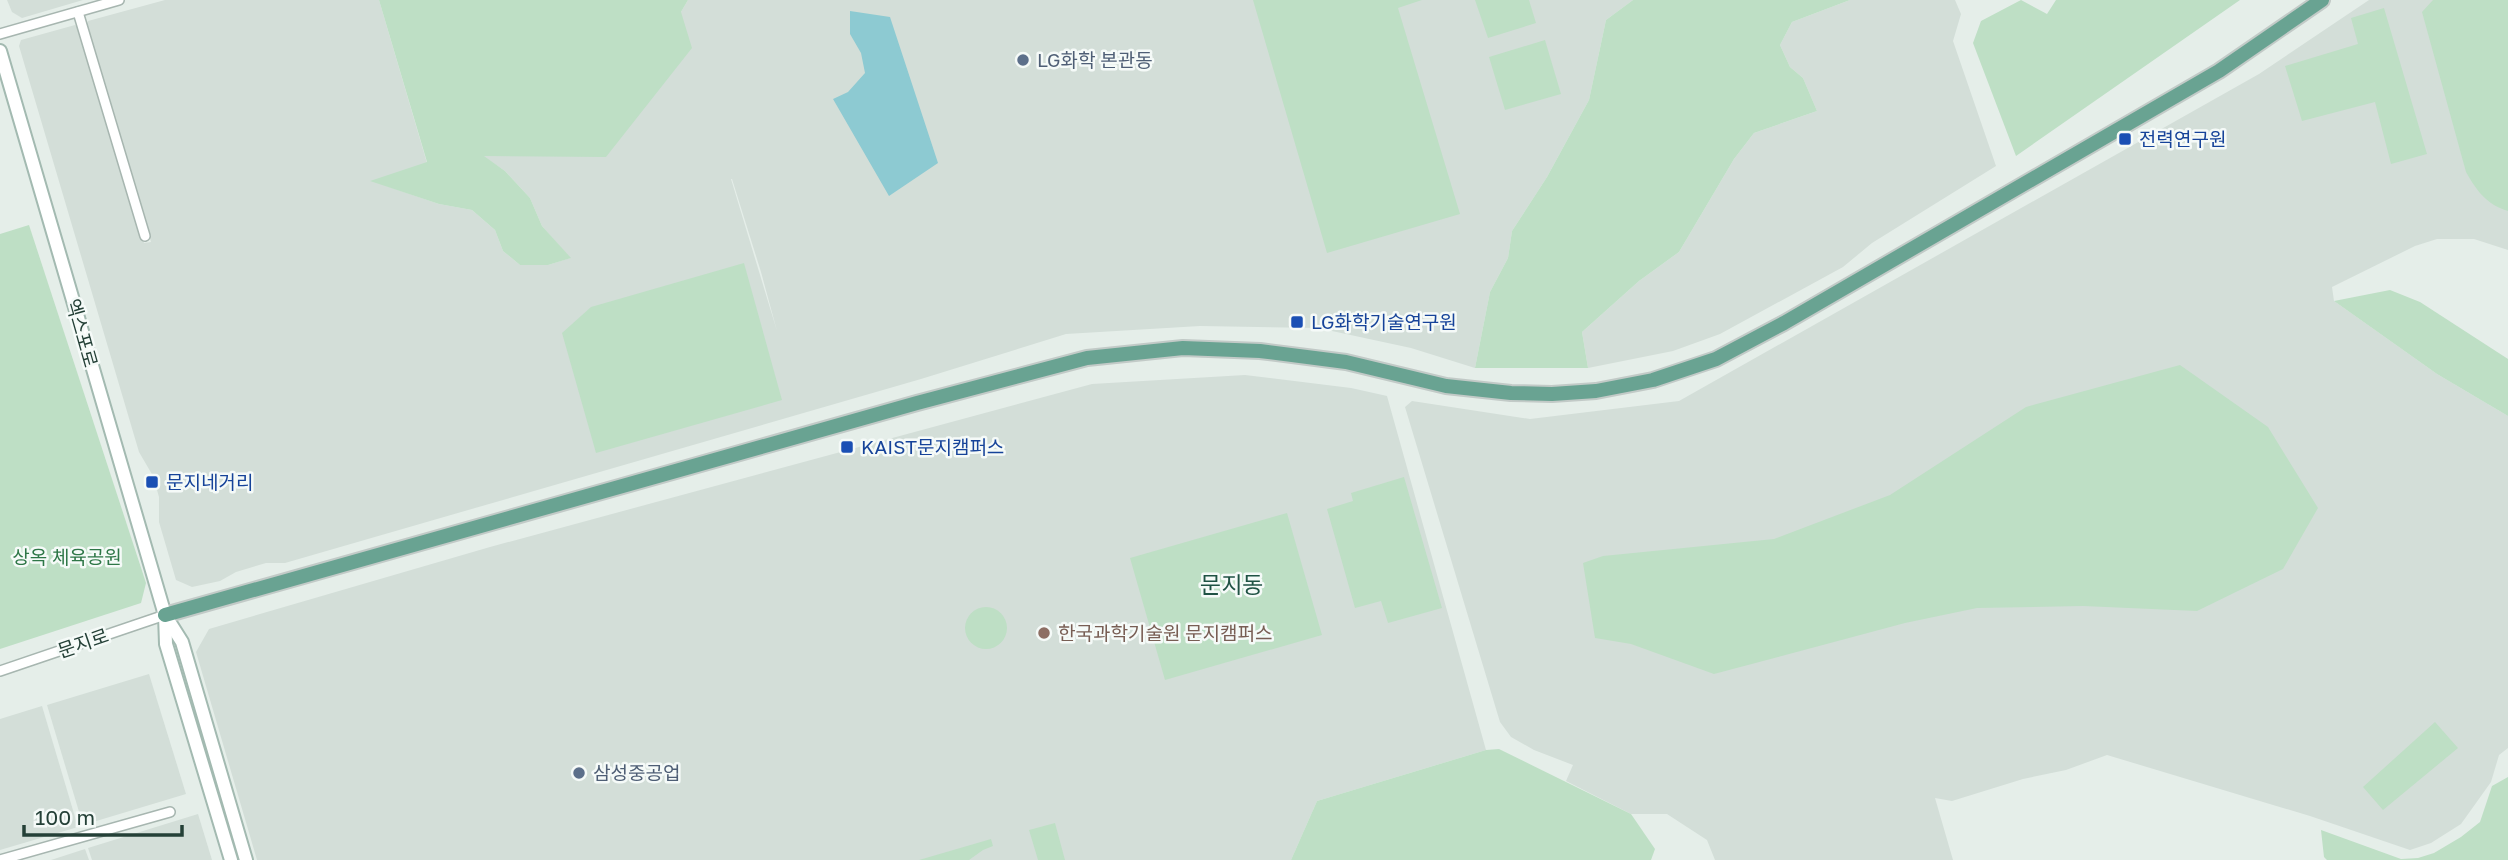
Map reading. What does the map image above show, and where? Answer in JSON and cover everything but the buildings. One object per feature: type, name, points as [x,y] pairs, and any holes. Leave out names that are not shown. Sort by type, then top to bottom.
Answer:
[{"type":"main road","points":[[166,615],[1087,358],[1183,348],[1260,351],[1346,362],[1447,386],[1511,393],[1596,391],[1653,380],[1716,359],[1784,323],[2219,71],[2322,0]]},
{"type":"main road","name":"엑스포로","points":[[0,51],[166,615],[182,642],[246,860]]},
{"type":"main road","name":"엑스포로","points":[[166,615],[166,644],[231,860]]},
{"type":"street","points":[[0,34],[119,0]]},
{"type":"street","points":[[78,12],[145,236]]},
{"type":"street","name":"문지로","points":[[0,671],[166,615]]},
{"type":"street","points":[[0,860],[170,812]]},
{"type":"shaded area","points":[[7,0],[83,0],[22,18],[12,12]]},
{"type":"shaded area","points":[[165,0],[379,0],[427,163],[372,181],[439,204],[472,210],[495,230],[503,251],[520,265],[548,265],[570,258],[542,226],[530,198],[505,171],[483,156],[681,12],[688,0],[1633,0],[1606,20],[1589,100],[1547,177],[1512,231],[1508,258],[1490,292],[1475,368],[1411,348],[1318,328],[1200,326],[1066,334],[921,379],[285,563],[266,563],[236,572],[220,581],[192,587],[176,580],[159,522],[159,497],[153,476],[139,452],[19,46],[21,40],[75,25],[80,29],[144,243],[151,242],[86,26],[88,21]],"holes":[[[731,179],[732,179],[777,331]]]},
{"type":"shaded area","points":[[1850,0],[1955,0],[1961,14],[1953,41],[1996,166],[1872,243],[1843,267],[1720,334],[1673,351],[1588,368],[1582,332],[1639,281],[1679,252],[1734,159],[1754,133],[1817,111],[1803,78],[1790,67],[1780,45],[1792,22]]},
{"type":"shaded area","points":[[2369,0],[2508,0],[2508,250],[2474,239],[2437,239],[2415,246],[2332,287],[2334,301],[2437,374],[2508,416],[2508,748],[2499,755],[2491,782],[2461,824],[2431,843],[2410,850],[2310,816],[2107,755],[2066,770],[2023,779],[1952,801],[1935,798],[1953,860],[1715,860],[1707,840],[1667,814],[1631,814],[1566,781],[1573,765],[1534,750],[1511,737],[1500,722],[1405,407],[1412,401],[1530,419],[1679,401],[2259,74]]},
{"type":"shaded area","name":"한국과학기술원 문지캠퍼스","points":[[1245,375],[1351,388],[1387,396],[1486,750],[1317,801],[1291,860],[257,860],[196,652],[209,629],[490,547],[1092,384]]},
{"type":"shaded area","points":[[149,674],[186,794],[83,825],[47,705]]},
{"type":"shaded area","points":[[42,706],[78,827],[0,850],[0,719]]},
{"type":"shaded area","points":[[198,814],[212,860],[92,860],[88,848]]},
{"type":"shaded area","points":[[85,849],[89,860],[51,860]]},
{"type":"green space","points":[[379,0],[688,0],[681,12],[692,48],[606,157],[484,156],[505,171],[530,198],[542,226],[571,258],[548,265],[520,265],[503,251],[495,230],[472,210],[439,204],[370,181],[427,162]]},
{"type":"green space","points":[[1253,0],[1422,0],[1398,8],[1460,214],[1327,253]]},
{"type":"green space","points":[[1475,0],[1529,0],[1536,23],[1488,38]]},
{"type":"green space","points":[[1633,0],[1850,0],[1792,22],[1780,45],[1790,67],[1803,78],[1817,111],[1754,133],[1734,159],[1679,252],[1639,281],[1582,332],[1588,368],[1475,368],[1490,292],[1508,258],[1512,231],[1547,177],[1589,100],[1606,20]]},
{"type":"green space","points":[[2021,0],[2047,14],[2056,0],[2240,0],[2016,156],[1973,43],[1981,21]]},
{"type":"green space","points":[[2433,0],[2508,0],[2508,211],[2483,196],[2466,172],[2422,12]]},
{"type":"green space","points":[[2384,8],[2427,154],[2391,164],[2375,102],[2302,121],[2285,66],[2358,44],[2351,18]]},
{"type":"green space","points":[[1545,40],[1561,94],[1505,110],[1489,57]]},
{"type":"green space","name":"상옥 체육공원","points":[[29,225],[146,583],[141,603],[0,649],[0,234]]},
{"type":"green space","points":[[744,263],[782,400],[596,453],[562,333],[591,307]]},
{"type":"green space","points":[[2390,290],[2420,302],[2508,359],[2508,416],[2437,374],[2334,301]]},
{"type":"green space","points":[[2180,365],[2268,427],[2318,508],[2283,569],[2197,611],[2083,606],[1977,608],[1905,623],[1714,674],[1631,644],[1595,638],[1583,563],[1603,556],[1774,539],[1890,495],[2026,407]]},
{"type":"green space","points":[[1404,477],[1442,608],[1388,623],[1381,601],[1355,608],[1327,509],[1353,501],[1351,493]]},
{"type":"green space","points":[[1287,513],[1322,635],[1165,680],[1130,558]]},
{"type":"green space","points":[[986,607],[1001,613],[1007,628],[1001,643],[986,649],[971,643],[965,628],[971,613]]},
{"type":"green space","points":[[2435,722],[2458,748],[2383,810],[2363,787]]},
{"type":"green space","points":[[1499,749],[1631,814],[1655,849],[1651,860],[1291,860],[1317,801],[1486,750]]},
{"type":"green space","points":[[2508,777],[2508,860],[2327,860],[2324,857],[2321,830],[2401,859],[2434,853],[2480,822],[2492,786]]},
{"type":"green space","points":[[1055,823],[1065,860],[1038,860],[1029,830]]},
{"type":"green space","points":[[991,839],[993,846],[969,860],[919,860]]},
{"type":"water","points":[[850,11],[890,17],[938,163],[889,196],[833,99],[848,92],[865,73],[861,53],[850,34]]},
{"type":"place","name":"LG화학 본관동","points":[[1023,60]]},
{"type":"place","name":"전력연구원","points":[[2125,139]]},
{"type":"place","name":"LG화학기술연구원","points":[[1297,322]]},
{"type":"place","name":"KAIST문지캠퍼스","points":[[847,447]]},
{"type":"place","name":"문지네거리","points":[[152,482]]},
{"type":"place","name":"한국과학기술원 문지캠퍼스","points":[[1044,633]]},
{"type":"place","name":"삼성중공업","points":[[579,773]]},
{"type":"district","name":"문지동","points":[[1232,585]]}]
